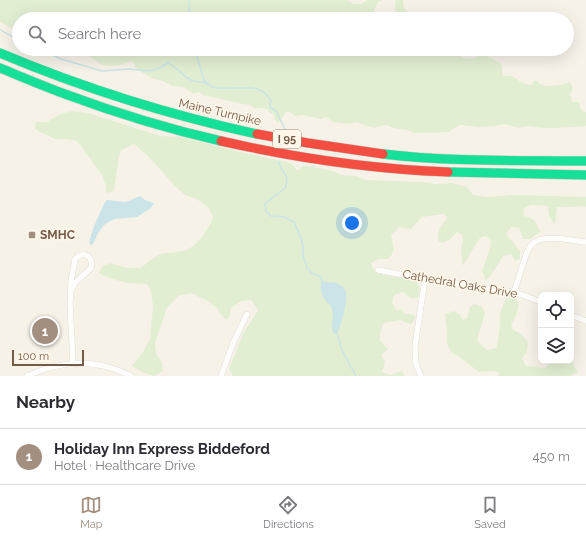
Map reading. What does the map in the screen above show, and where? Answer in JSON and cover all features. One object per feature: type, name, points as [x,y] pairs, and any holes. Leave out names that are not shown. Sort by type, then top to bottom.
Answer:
[{"type":"highway","points":[[0,46],[12,53]]},
{"type":"highway","name":"Maine Turnpike","points":[[0,53],[93,89],[144,105],[196,120],[312,144],[354,151],[410,157],[467,160],[586,161]]},
{"type":"highway","points":[[14,56],[18,60]]},
{"type":"highway","name":"I 95","points":[[0,68],[67,95],[142,120],[246,147],[356,165],[412,171],[469,174],[586,175]]},
{"type":"street","points":[[514,292],[529,247],[535,242],[547,238],[586,242]]},
{"type":"street","points":[[70,291],[77,281],[92,266],[88,256],[80,255],[74,262],[71,281],[70,291],[70,304],[73,363]]},
{"type":"street","points":[[74,262],[75,269],[80,273],[85,273],[89,270]]},
{"type":"street","name":"Cathedral Oaks Drive","points":[[378,270],[425,279],[514,292],[538,301]]},
{"type":"street","points":[[421,376],[415,359],[415,346],[425,279]]},
{"type":"street","points":[[221,376],[234,341],[247,314]]},
{"type":"street","points":[[574,315],[586,321]]},
{"type":"street","points":[[27,376],[50,367],[73,363],[102,365],[116,369],[131,376]]},
{"type":"green space","points":[[0,0],[347,0],[354,4],[361,4],[367,0],[383,0],[378,2],[374,12],[12,12],[12,28],[0,22]]},
{"type":"green space","points":[[403,0],[404,9],[407,12],[397,12],[395,9],[395,1]]},
{"type":"green space","points":[[88,56],[460,56],[468,59],[478,56],[488,56],[501,63],[503,76],[511,76],[527,85],[532,85],[535,80],[540,84],[547,86],[570,82],[573,88],[570,95],[572,102],[579,102],[580,108],[583,112],[586,112],[586,126],[543,128],[528,126],[518,128],[505,124],[479,127],[460,125],[449,132],[414,133],[387,125],[375,128],[357,122],[349,124],[333,122],[326,117],[321,119],[302,115],[295,116],[290,112],[286,112],[278,123],[275,120],[274,115],[267,109],[254,108],[250,105],[204,96],[199,92],[194,94],[183,87],[172,86],[163,81],[154,79],[135,67],[135,64],[132,61],[112,66],[101,64]]},
{"type":"green space","points":[[72,111],[88,113],[160,136],[181,137],[291,163],[297,170],[304,166],[325,169],[341,175],[356,176],[365,180],[422,182],[436,184],[453,183],[467,187],[473,195],[486,197],[516,195],[586,197],[586,207],[557,207],[555,226],[549,215],[548,206],[531,205],[523,209],[524,216],[535,221],[540,232],[530,239],[523,239],[519,228],[511,227],[506,234],[520,251],[520,259],[515,261],[511,254],[503,256],[492,274],[486,280],[482,271],[489,252],[491,241],[486,236],[480,238],[462,266],[462,235],[457,232],[449,240],[442,243],[438,241],[439,229],[447,218],[444,214],[422,217],[411,229],[399,227],[391,236],[394,249],[391,256],[388,259],[379,259],[371,263],[375,272],[399,278],[414,279],[420,288],[418,298],[410,298],[404,292],[394,295],[392,302],[396,310],[402,309],[405,314],[412,314],[416,317],[413,322],[410,324],[400,320],[384,323],[380,334],[380,341],[388,349],[381,355],[385,362],[382,372],[390,375],[402,371],[405,376],[233,376],[229,369],[243,334],[258,310],[251,300],[241,301],[231,308],[230,315],[227,320],[220,314],[216,307],[206,300],[190,293],[178,296],[167,308],[155,343],[156,353],[162,363],[163,371],[154,376],[142,372],[132,366],[143,352],[150,339],[153,306],[151,291],[147,284],[126,283],[99,273],[103,266],[111,263],[127,268],[141,268],[158,255],[180,252],[188,249],[198,242],[213,218],[209,208],[200,201],[184,194],[149,157],[134,144],[121,150],[114,191],[106,193],[106,186],[102,175],[77,141],[55,139],[35,128],[36,122],[47,122],[60,114]]},
{"type":"green space","points":[[512,296],[519,303],[516,316],[511,325],[513,330],[521,334],[528,342],[527,352],[522,358],[526,366],[545,368],[550,364],[573,364],[578,372],[572,376],[499,376],[499,372],[479,372],[450,351],[447,342],[445,314],[454,311],[460,315],[463,320],[467,319],[470,307],[474,304],[481,306],[485,313],[477,340],[487,350],[493,349],[497,347],[500,314],[505,300]]},
{"type":"water","points":[[140,196],[145,200],[154,203],[151,208],[137,217],[114,219],[104,225],[93,244],[90,245],[91,236],[95,225],[107,200],[126,202]]},
{"type":"water","points":[[321,282],[338,284],[343,287],[346,292],[346,301],[342,320],[339,330],[334,334],[332,327],[332,308],[324,299],[321,290]]},
{"type":"waterway","points":[[189,0],[190,12]]},
{"type":"waterway","points":[[0,30],[12,36]]},
{"type":"waterway","points":[[54,56],[102,71],[129,69],[149,71],[160,68],[168,63],[193,81],[207,83]]},
{"type":"waterway","points":[[197,56],[204,80],[210,86],[224,89],[252,88],[262,91],[271,101],[270,106],[276,111],[285,129]]},
{"type":"waterway","points":[[279,162],[287,177],[286,187],[265,204],[266,211],[271,216],[284,217],[294,222],[301,238],[303,255],[307,268],[313,274],[320,276],[324,284]]},
{"type":"waterway","points":[[337,333],[342,350],[356,376]]},
{"type":"traffic: fast","points":[[0,53],[63,78],[127,100],[191,118],[257,134]]},
{"type":"traffic: fast","points":[[0,68],[103,108],[162,126],[221,141]]},
{"type":"traffic: fast","points":[[383,154],[408,157],[459,159],[586,161]]},
{"type":"traffic: fast","points":[[448,172],[586,175]]},
{"type":"traffic: jam","points":[[257,134],[383,154]]},
{"type":"traffic: jam","points":[[221,141],[277,153],[334,162],[419,171],[448,172]]},
{"type":"place","name":"SMHC","points":[[32,235]]},
{"type":"place","name":"Holiday Inn Express Biddeford","points":[[45,331]]}]
